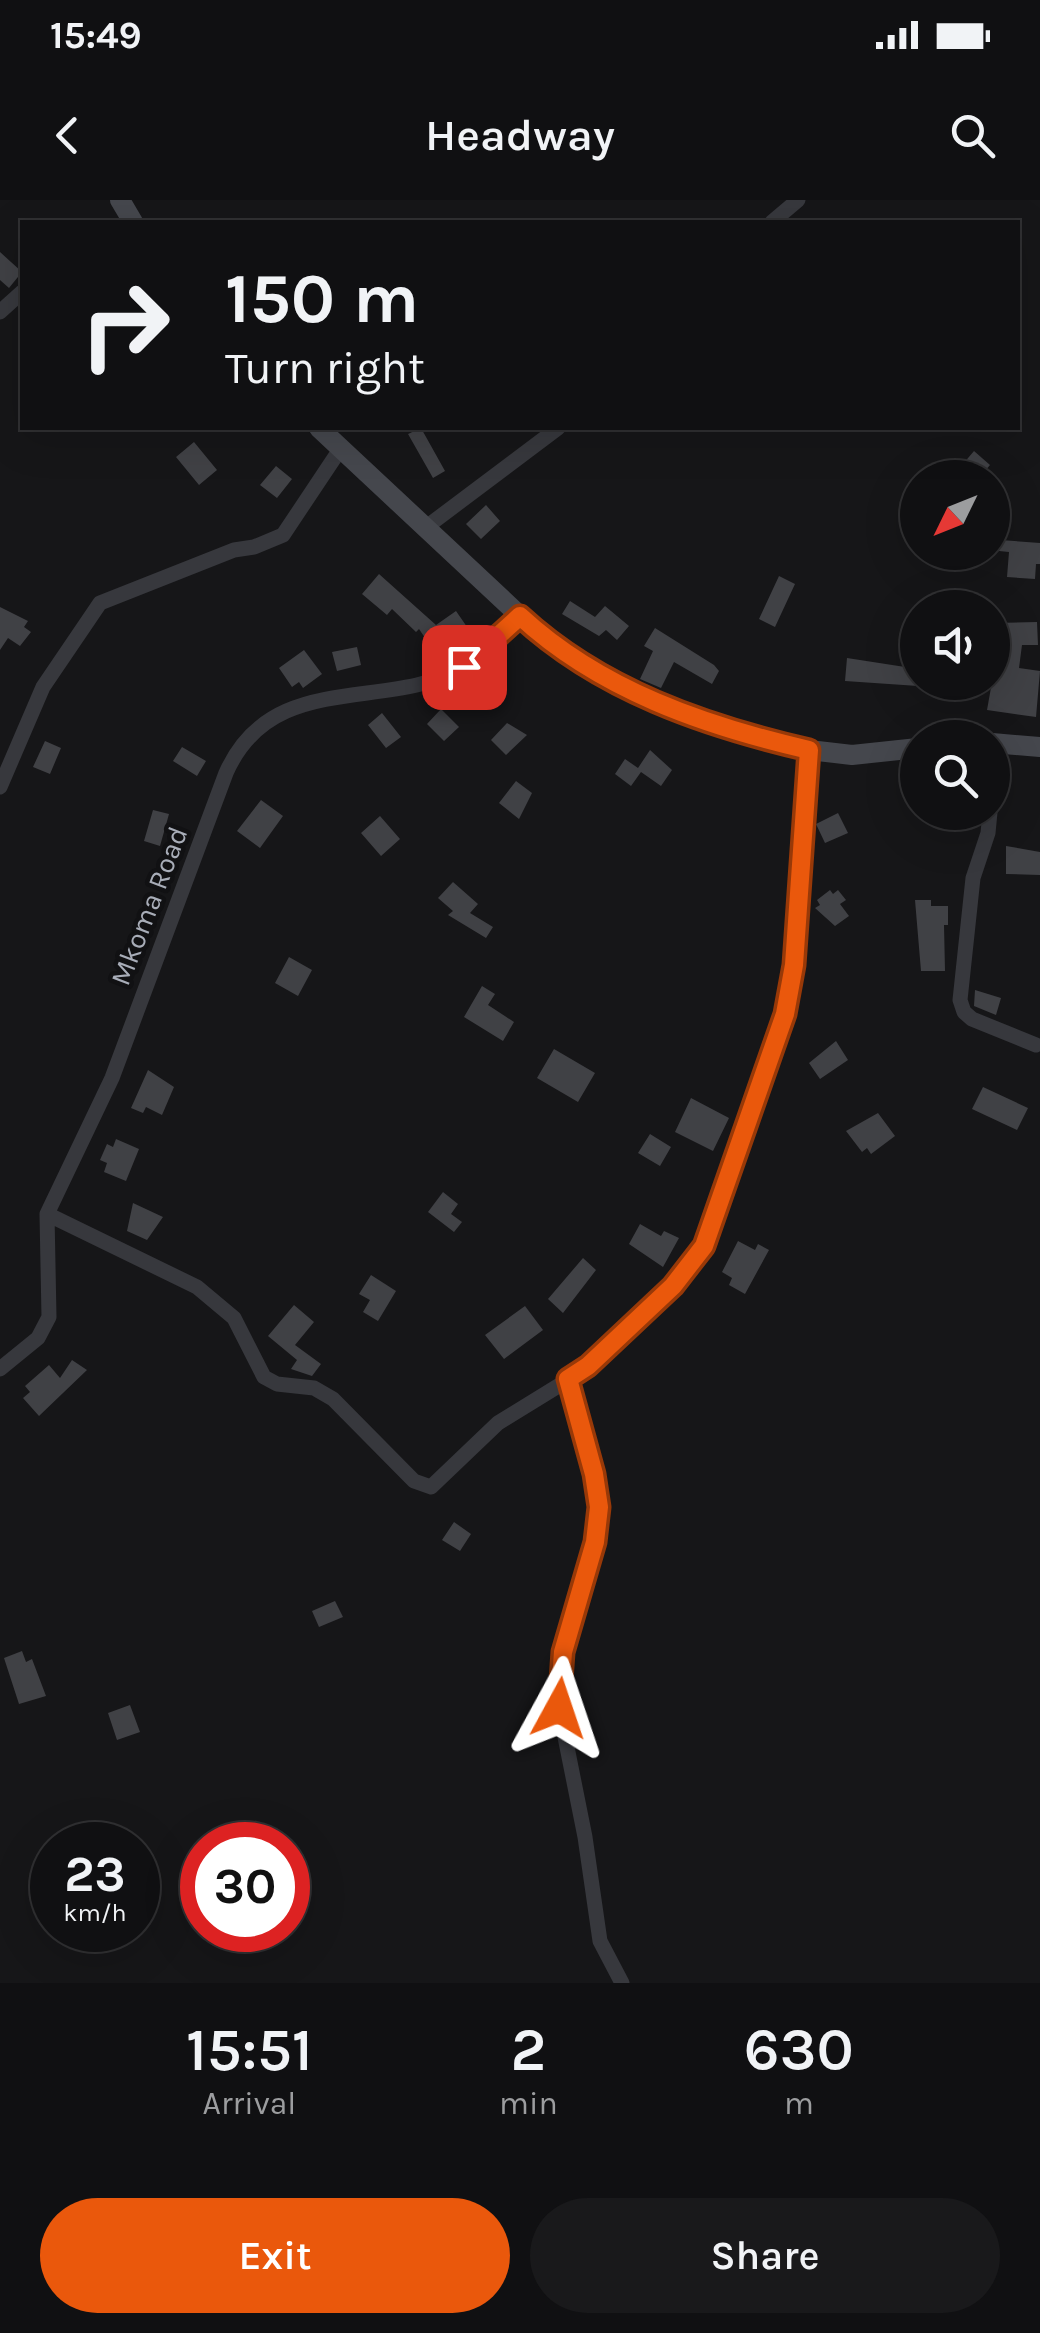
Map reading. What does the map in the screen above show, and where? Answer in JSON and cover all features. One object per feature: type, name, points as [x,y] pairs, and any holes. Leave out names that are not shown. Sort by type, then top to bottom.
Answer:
[{"type":"street","points":[[774,220],[798,200]]},
{"type":"street","points":[[0,312],[20,294]]},
{"type":"street","points":[[321,430],[520,616],[583,665],[700,721],[809,750],[852,755],[900,750]]},
{"type":"street","points":[[426,528],[555,430]]},
{"type":"street","points":[[0,787],[29,728],[43,687],[100,603],[234,550],[283,536],[341,448]]},
{"type":"street","name":"Mkoma Road","points":[[0,1369],[46,1330],[47,1214],[112,1078],[226,772],[244,738],[265,721],[337,695],[414,684],[464,667],[520,616]]},
{"type":"street","points":[[1010,745],[1040,747]]},
{"type":"street","points":[[47,1214],[196,1287],[234,1318],[264,1377],[277,1384],[314,1388],[333,1399],[424,1487],[431,1486],[498,1423],[588,1366],[673,1286],[704,1246],[785,1014],[794,965],[809,750]]},
{"type":"street","points":[[988,830],[972,878],[960,1000],[972,1020],[1036,1045]]},
{"type":"street","points":[[568,1379],[599,1507],[595,1542],[563,1652],[559,1708],[585,1836],[600,1941],[622,1983]]},
{"type":"building","points":[[0,252],[20,274],[9,288],[0,280]]},
{"type":"building","points":[[422,430],[445,471],[433,478],[408,434]]},
{"type":"building","points":[[194,442],[217,470],[199,485],[176,457]]},
{"type":"building","points":[[974,451],[984,460],[966,460]]},
{"type":"building","points":[[276,466],[292,479],[277,498],[260,485]]},
{"type":"building","points":[[486,505],[500,521],[481,539],[466,524]]},
{"type":"building","points":[[1010,541],[1040,543],[1035,579],[1007,577]]},
{"type":"building","points":[[379,574],[436,625],[456,611],[474,637],[440,660],[419,629],[416,632],[392,609],[387,615],[362,594]]},
{"type":"building","points":[[779,576],[795,584],[775,627],[759,619]]},
{"type":"building","points":[[570,601],[595,617],[605,606],[629,626],[617,640],[606,630],[599,636],[562,614]]},
{"type":"building","points":[[0,607],[28,621],[24,627],[31,632],[20,646],[8,638],[0,650]]},
{"type":"building","points":[[1037,622],[1038,645],[1022,645],[1019,668],[1040,671],[1036,717],[987,710],[989,700],[1010,700],[1010,623]]},
{"type":"building","points":[[655,628],[714,665],[719,671],[712,684],[674,662],[661,688],[640,679],[653,651],[644,646]]},
{"type":"building","points":[[357,647],[361,665],[337,671],[332,652]]},
{"type":"building","points":[[304,650],[322,674],[303,688],[299,682],[292,687],[279,668]]},
{"type":"building","points":[[847,658],[900,666],[900,685],[845,681]]},
{"type":"building","points":[[441,709],[459,727],[444,741],[427,724]]},
{"type":"building","points":[[382,713],[401,737],[386,748],[368,725]]},
{"type":"building","points":[[507,723],[527,735],[506,755],[491,740]]},
{"type":"building","points":[[45,741],[61,748],[50,774],[33,767]]},
{"type":"building","points":[[182,747],[206,761],[197,776],[173,761]]},
{"type":"building","points":[[650,750],[672,770],[661,786],[641,772],[631,786],[615,774],[625,759],[638,768]]},
{"type":"building","points":[[516,781],[532,793],[519,819],[499,803]]},
{"type":"building","points":[[261,800],[283,816],[260,848],[237,831]]},
{"type":"building","points":[[153,810],[169,814],[160,846],[144,841]]},
{"type":"building","points":[[838,813],[848,833],[825,843],[816,824]]},
{"type":"building","points":[[380,816],[400,839],[381,856],[361,833]]},
{"type":"building","points":[[1006,846],[1040,852],[1040,875],[1006,874]]},
{"type":"building","points":[[453,882],[478,904],[470,913],[493,927],[486,938],[448,915],[453,911],[438,898]]},
{"type":"building","points":[[830,890],[833,894],[838,890],[846,900],[840,904],[849,916],[835,926],[815,908],[820,905],[817,900]]},
{"type":"building","points":[[915,900],[931,900],[931,906],[948,906],[948,925],[944,925],[945,971],[921,971]]},
{"type":"building","points":[[289,957],[312,970],[298,996],[275,983]]},
{"type":"building","points":[[482,986],[495,994],[488,1005],[514,1022],[503,1041],[464,1017]]},
{"type":"building","points":[[975,990],[1001,998],[996,1015],[974,1006]]},
{"type":"building","points":[[836,1041],[848,1060],[820,1079],[809,1063]]},
{"type":"building","points":[[554,1049],[595,1073],[578,1102],[537,1078]]},
{"type":"building","points":[[148,1070],[174,1087],[162,1115],[146,1107],[143,1113],[131,1108]]},
{"type":"building","points":[[983,1087],[1028,1108],[1017,1130],[972,1109]]},
{"type":"building","points":[[691,1098],[729,1118],[713,1151],[675,1132]]},
{"type":"building","points":[[878,1113],[895,1136],[871,1154],[867,1148],[862,1152],[846,1131]]},
{"type":"building","points":[[650,1134],[671,1147],[660,1166],[638,1153]]},
{"type":"building","points":[[116,1139],[139,1149],[126,1181],[104,1172],[107,1163],[100,1160],[107,1144],[113,1147]]},
{"type":"building","points":[[443,1192],[458,1204],[451,1214],[462,1222],[454,1232],[428,1212]]},
{"type":"building","points":[[133,1203],[163,1217],[147,1240],[127,1231]]},
{"type":"building","points":[[640,1224],[661,1236],[664,1231],[679,1238],[663,1267],[629,1244]]},
{"type":"building","points":[[738,1241],[755,1250],[758,1244],[769,1250],[745,1294],[729,1285],[732,1278],[722,1272]]},
{"type":"building","points":[[583,1258],[596,1270],[563,1313],[548,1299]]},
{"type":"building","points":[[371,1275],[396,1291],[378,1321],[363,1312],[370,1300],[359,1294]]},
{"type":"building","points":[[294,1305],[314,1322],[295,1345],[321,1364],[312,1376],[291,1369],[297,1360],[268,1336]]},
{"type":"building","points":[[525,1306],[543,1330],[504,1359],[485,1335]]},
{"type":"building","points":[[72,1360],[87,1370],[39,1416],[23,1398],[30,1392],[25,1386],[49,1365],[60,1378]]},
{"type":"building","points":[[454,1522],[471,1534],[460,1551],[442,1540]]},
{"type":"building","points":[[335,1601],[343,1617],[319,1627],[312,1611]]},
{"type":"building","points":[[22,1651],[26,1662],[32,1659],[46,1696],[19,1704],[4,1658]]},
{"type":"building","points":[[130,1705],[140,1732],[117,1740],[108,1713]]},
{"type":"route","points":[[464,667],[520,616],[583,665],[636,693],[700,721],[809,750],[794,965],[785,1014],[704,1246],[673,1286],[588,1366],[568,1379],[599,1507],[595,1542],[563,1652],[559,1708]]}]
